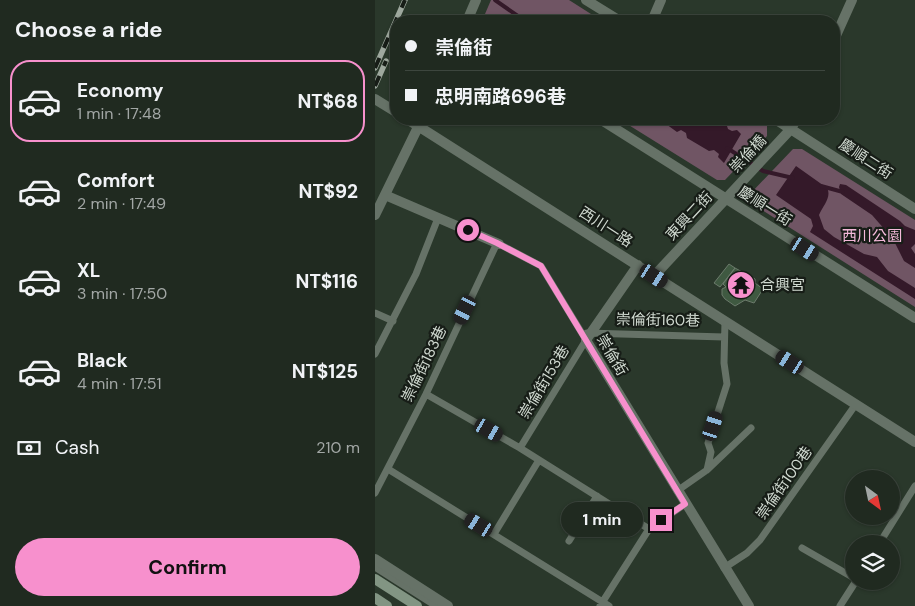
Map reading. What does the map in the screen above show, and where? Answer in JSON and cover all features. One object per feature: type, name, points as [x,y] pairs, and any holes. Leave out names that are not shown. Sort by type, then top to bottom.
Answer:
[{"type":"main road","points":[[375,579],[417,606]]},
{"type":"main road","points":[[375,598],[387,606]]},
{"type":"street","points":[[470,15],[476,0]]},
{"type":"street","points":[[586,0],[610,15]]},
{"type":"street","points":[[655,15],[661,0]]},
{"type":"street","points":[[840,27],[852,0]]},
{"type":"street","points":[[375,99],[390,108]]},
{"type":"street","points":[[375,215],[419,125]]},
{"type":"street","name":"西川一路","points":[[425,125],[654,276],[915,442]]},
{"type":"street","name":"慶順一街","points":[[609,125],[915,318]]},
{"type":"street","name":"慶順二街","points":[[785,125],[915,209]]},
{"type":"street","points":[[791,129],[793,125]]},
{"type":"street","name":"崇倫橋","points":[[726,199],[791,129]]},
{"type":"street","name":"崇倫街","points":[[385,195],[498,244]]},
{"type":"street","name":"東興二街","points":[[654,276],[726,199]]},
{"type":"street","name":"崇倫街160巷","points":[[586,336],[638,265]]},
{"type":"street","name":"崇倫街","points":[[586,336],[677,491],[749,606]]},
{"type":"street","points":[[375,559],[448,606]]},
{"type":"lane","points":[[375,354],[416,274],[438,218]]},
{"type":"lane","name":"崇倫街","points":[[498,244],[541,266],[586,336]]},
{"type":"lane","name":"崇倫街183巷","points":[[375,493],[426,394],[498,244]]},
{"type":"lane","points":[[375,313],[393,321]]},
{"type":"lane","points":[[707,470],[711,452],[708,443],[727,384],[724,363],[725,320]]},
{"type":"lane","name":"崇倫街160巷","points":[[586,336],[724,337]]},
{"type":"lane","name":"崇倫街153巷","points":[[520,448],[586,336]]},
{"type":"lane","points":[[426,394],[520,448],[649,529]]},
{"type":"lane","name":"崇倫街100巷","points":[[724,568],[747,553],[760,540],[856,404]]},
{"type":"lane","points":[[677,491],[707,470],[751,428]]},
{"type":"lane","points":[[494,534],[539,460]]},
{"type":"lane","points":[[387,469],[494,534],[601,604],[609,606]]},
{"type":"lane","points":[[885,535],[915,486]]},
{"type":"lane","points":[[569,540],[597,496]]},
{"type":"lane","points":[[601,604],[649,529],[685,504]]},
{"type":"lane","points":[[802,548],[845,573]]},
{"type":"lane","points":[[375,567],[436,606]]},
{"type":"lane","points":[[840,606],[850,590]]},
{"type":"green space","points":[[491,0],[569,0],[593,15],[485,15]]},
{"type":"green space","points":[[629,125],[767,126],[767,136],[725,180],[717,180]]},
{"type":"green space","name":"西川公園","points":[[793,149],[802,149],[915,220],[915,307],[751,203],[750,194]]},
{"type":"shaded area","points":[[667,125],[727,125],[728,129],[732,131],[737,130],[741,134],[724,163],[718,157],[719,154],[714,150],[709,151],[687,138],[686,133],[681,130],[677,132]]},
{"type":"shaded area","points":[[796,166],[827,188],[828,198],[819,215],[824,229],[864,254],[877,257],[888,271],[915,288],[915,299],[810,232],[813,226],[811,219],[776,195]]},
{"type":"shaded area","points":[[840,184],[846,185],[905,226],[915,230],[915,244],[911,248],[915,254],[915,268],[904,261],[893,239],[872,215],[841,194]]},
{"type":"building","points":[[729,264],[735,268],[720,287],[714,283]]},
{"type":"building","name":"合興宮","points":[[735,268],[755,279],[755,283],[763,289],[754,303],[745,300],[735,306],[722,295],[722,289],[726,287],[723,284]]},
{"type":"waterway","points":[[495,0],[516,15]]},
{"type":"waterway","points":[[727,148],[763,171],[793,178]]},
{"type":"waterway","points":[[821,186],[843,192]]},
{"type":"railway","points":[[398,15],[405,0]]},
{"type":"railway","points":[[375,68],[390,34]]},
{"type":"railway","points":[[375,86],[386,61]]},
{"type":"place","name":"合興宮","points":[[741,285]]},
{"type":"route","points":[[468,230],[541,266],[685,504],[661,520]]}]
